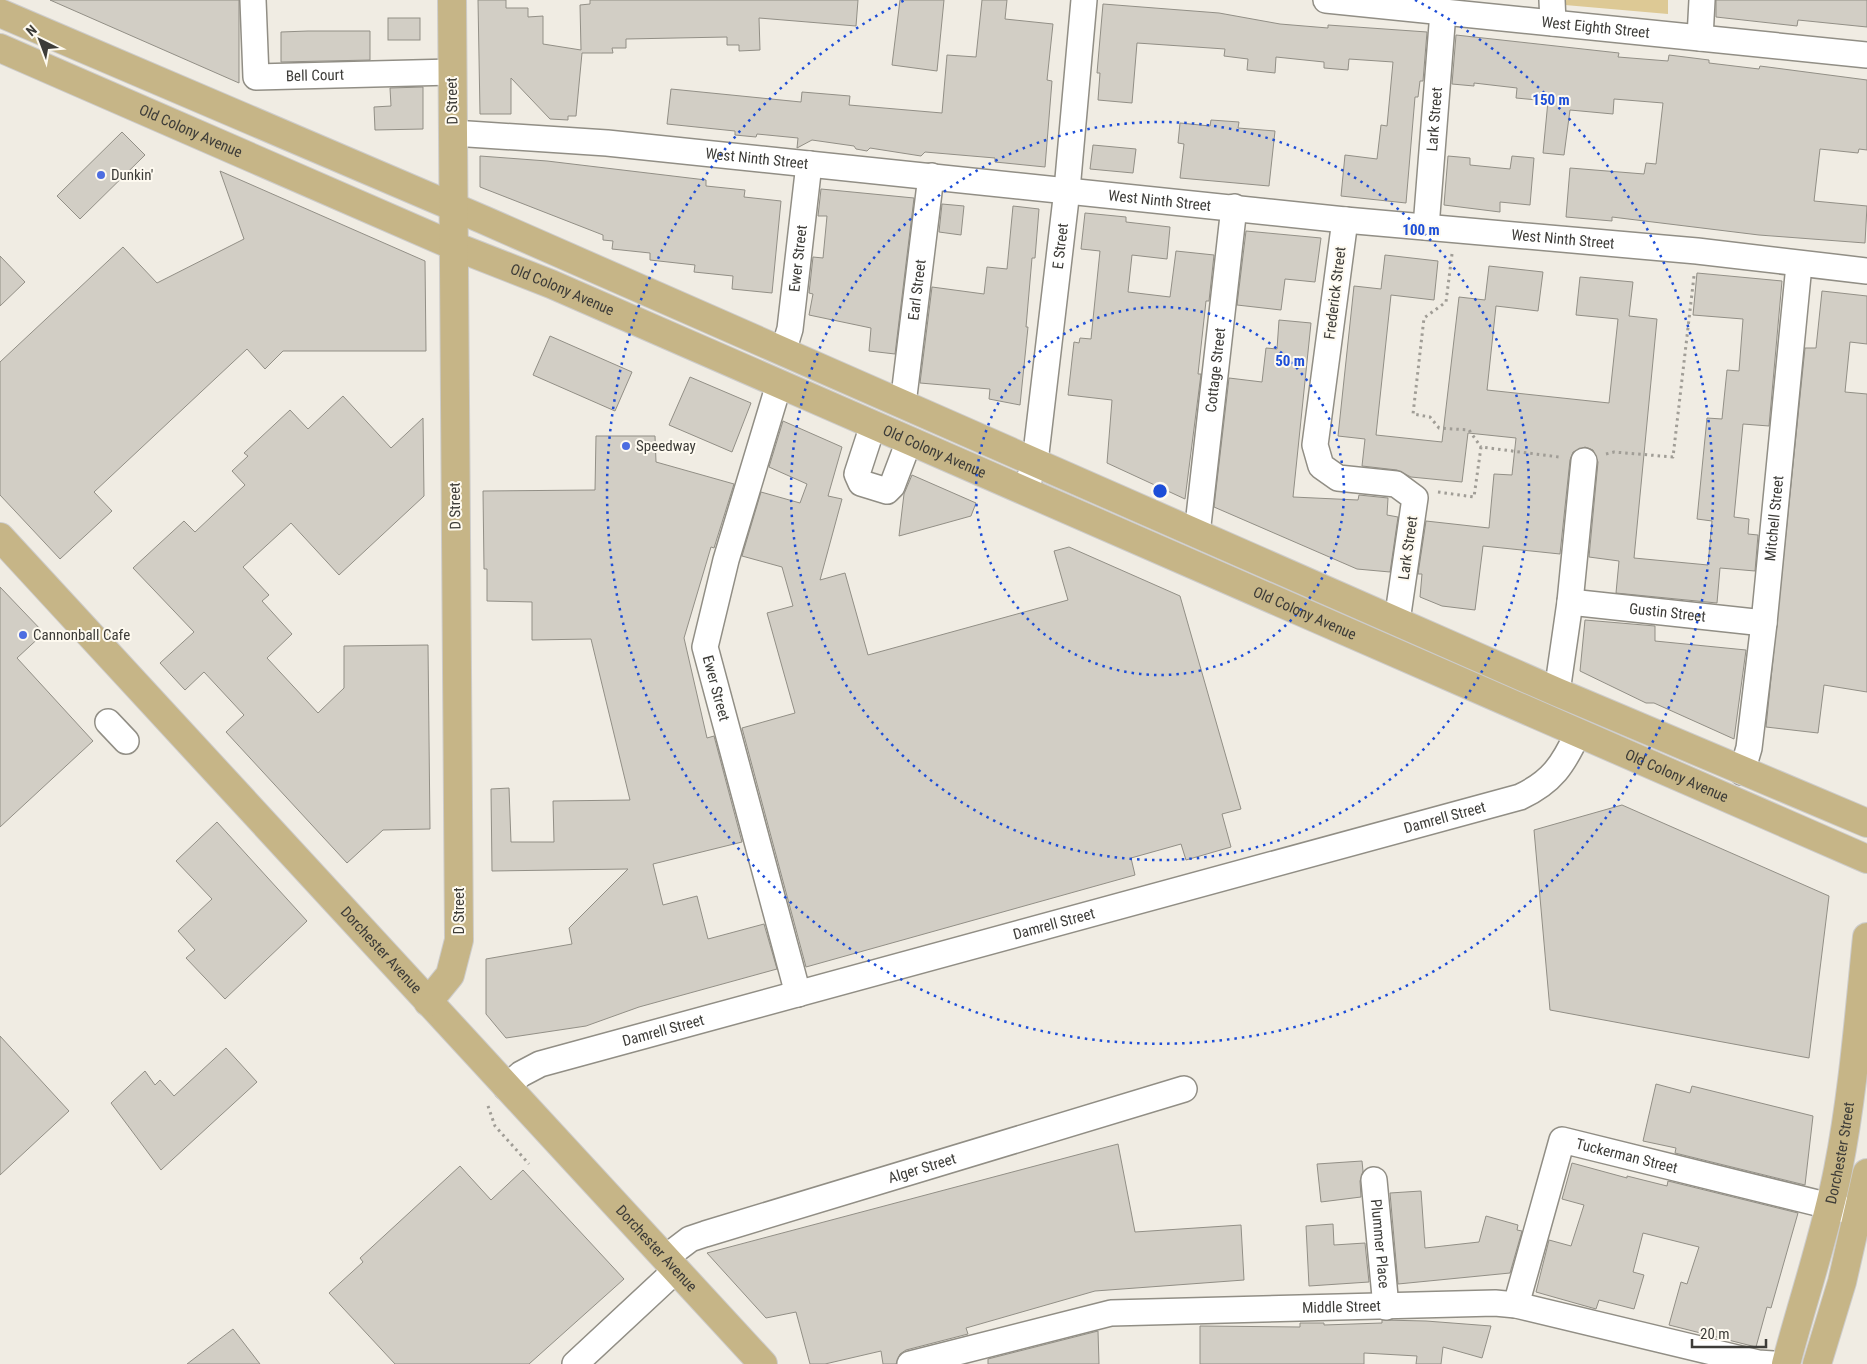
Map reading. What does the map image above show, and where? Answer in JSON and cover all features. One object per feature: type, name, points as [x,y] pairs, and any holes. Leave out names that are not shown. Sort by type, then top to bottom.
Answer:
[{"type":"main road","name":"D Street","points":[[428,1002],[450,975],[460,940],[453,384],[452,0]]},
{"type":"main road","name":"Old Colony Avenue","points":[[0,14],[454,207],[1557,692],[1742,772],[1867,823]]},
{"type":"main road","name":"Old Colony Avenue","points":[[0,48],[454,246],[551,284],[1867,859]]},
{"type":"main road","name":"Dorchester Avenue","points":[[0,537],[428,1002],[496,1095],[671,1264],[763,1364]]},
{"type":"main road","name":"Dorchester Street","points":[[1786,1364],[1830,1206],[1838,1169],[1862,1026],[1867,937]]},
{"type":"main road","name":"Dorchester Street","points":[[1817,1364],[1842,1282],[1867,1175]]},
{"type":"street","name":"Bell Court","points":[[253,0],[256,77],[452,72]]},
{"type":"street","name":"E Street","points":[[1025,491],[1035,462],[1067,190],[1084,0]]},
{"type":"street","name":"West Eighth Street","points":[[1326,0],[1399,4],[1443,12],[1553,12],[1700,38],[1867,55]]},
{"type":"street","points":[[1700,38],[1702,0]]},
{"type":"street","name":"Lark Street","points":[[1426,227],[1443,12]]},
{"type":"street","name":"West Ninth Street","points":[[453,133],[607,143],[1345,220],[1697,251],[1799,265],[1867,271]]},
{"type":"street","name":"Ewer Street","points":[[783,352],[790,330],[809,164]]},
{"type":"street","name":"Earl Street","points":[[903,404],[932,176]]},
{"type":"street","name":"Cottage Street","points":[[1198,534],[1234,207]]},
{"type":"street","name":"Frederick Street","points":[[1345,220],[1315,444],[1321,466],[1338,478],[1405,491]]},
{"type":"street","name":"Mitchell Street","points":[[1742,772],[1749,748],[1764,623],[1799,265]]},
{"type":"street","name":"Ewer Street","points":[[778,384],[726,560],[705,648],[798,994]]},
{"type":"street","points":[[874,426],[858,474],[861,483],[887,491],[892,486],[909,441]]},
{"type":"street","points":[[1557,692],[1570,602],[1584,461]]},
{"type":"street","name":"Lark Street","points":[[1397,621],[1405,491]]},
{"type":"street","name":"Gustin Street","points":[[1570,602],[1764,623]]},
{"type":"street","points":[[108,722],[126,741]]},
{"type":"street","name":"Damrell Street","points":[[496,1095],[521,1074],[540,1064],[1520,797],[1538,788],[1563,765],[1578,733]]},
{"type":"street","name":"Alger Street","points":[[575,1364],[671,1264],[690,1240],[1184,1089]]},
{"type":"street","name":"Tuckerman Street","points":[[1516,1305],[1562,1140],[1858,1213]]},
{"type":"street","points":[[1838,1169],[1867,1175]]},
{"type":"street","name":"Plummer Place","points":[[1374,1180],[1386,1307]]},
{"type":"street","name":"Middle Street","points":[[910,1364],[1111,1313],[1495,1303],[1516,1305],[1758,1363],[1773,1364]]},
{"type":"path","points":[[1405,491],[1427,490],[1474,497],[1481,447],[1469,430],[1439,428],[1430,417],[1413,414],[1424,318],[1446,302],[1453,246]]},
{"type":"path","points":[[1481,447],[1584,461],[1614,452],[1673,457],[1695,271]]},
{"type":"path","points":[[496,1095],[495,1126],[529,1164]]},
{"type":"shaded area","points":[[1565,0],[1668,0],[1668,14],[1565,5]]},
{"type":"building","points":[[50,0],[239,0],[239,83]]},
{"type":"building","points":[[478,0],[506,0],[506,8],[528,8],[528,17],[543,16],[543,44],[581,50],[580,5],[590,4],[590,0],[858,0],[856,26],[759,18],[760,50],[739,51],[739,45],[727,45],[727,37],[626,39],[626,48],[612,48],[613,53],[582,53],[576,116],[568,116],[568,120],[550,119],[511,78],[511,114],[480,114]]},
{"type":"building","points":[[900,0],[944,0],[937,71],[892,65]]},
{"type":"building","points":[[982,0],[1007,0],[1005,19],[1053,24],[1047,80],[1052,81],[1045,167],[995,162],[995,158],[925,152],[921,156],[870,148],[867,151],[856,149],[854,146],[812,140],[797,148],[798,138],[757,134],[756,137],[735,135],[735,131],[667,124],[671,89],[801,102],[802,92],[850,96],[849,105],[942,113],[947,55],[976,57]]},
{"type":"building","points":[[1716,0],[1867,0],[1867,27],[1798,20],[1797,26],[1716,17]]},
{"type":"building","points":[[1103,4],[1219,13],[1280,24],[1328,28],[1328,25],[1427,32],[1423,81],[1420,81],[1418,97],[1415,97],[1406,203],[1341,196],[1345,155],[1377,159],[1381,125],[1387,126],[1393,62],[1349,59],[1348,70],[1324,68],[1324,62],[1276,57],[1275,73],[1247,70],[1248,59],[1224,56],[1225,49],[1137,43],[1132,103],[1098,100],[1100,73],[1097,73]]},
{"type":"building","points":[[388,18],[420,18],[420,40],[388,40]]},
{"type":"building","points":[[370,31],[370,60],[281,62],[281,32]]},
{"type":"building","points":[[1456,35],[1619,53],[1618,57],[1668,61],[1669,55],[1709,60],[1709,63],[1759,69],[1760,66],[1867,80],[1867,150],[1859,149],[1858,153],[1820,149],[1814,201],[1867,206],[1865,243],[1759,235],[1612,217],[1612,221],[1566,217],[1570,168],[1644,174],[1646,163],[1656,164],[1663,103],[1614,99],[1613,114],[1570,110],[1564,155],[1543,153],[1548,101],[1516,98],[1517,88],[1474,83],[1474,86],[1452,84]]},
{"type":"building","points":[[423,87],[423,129],[375,130],[374,107],[391,106],[390,88]]},
{"type":"building","points":[[1211,120],[1239,122],[1238,128],[1275,131],[1269,186],[1180,178],[1184,144],[1178,143],[1180,123],[1210,126]]},
{"type":"building","name":"Dunkin'","points":[[122,132],[145,155],[80,219],[57,196]]},
{"type":"building","points":[[1093,145],[1136,149],[1133,173],[1090,169]]},
{"type":"building","points":[[480,156],[547,161],[706,180],[706,186],[745,190],[744,197],[781,201],[772,293],[732,289],[733,276],[694,272],[695,265],[650,260],[650,253],[612,249],[613,241],[603,240],[603,235],[480,187]]},
{"type":"building","points":[[1448,156],[1470,158],[1470,165],[1510,169],[1512,156],[1534,158],[1530,205],[1500,202],[1500,212],[1444,205]]},
{"type":"building","points":[[220,171],[425,261],[426,351],[283,351],[265,369],[247,349],[94,492],[112,511],[60,559],[0,495],[0,362],[123,247],[157,283],[244,239]]},
{"type":"building","points":[[821,189],[914,198],[895,354],[869,351],[871,328],[809,315],[813,294],[809,293],[813,257],[823,258],[827,216],[818,216]]},
{"type":"building","points":[[942,204],[964,206],[961,235],[939,232]]},
{"type":"building","points":[[1013,206],[1039,209],[1035,258],[1032,258],[1026,327],[1028,327],[1020,405],[989,399],[990,389],[920,383],[932,287],[984,294],[987,267],[1007,269]]},
{"type":"building","points":[[1085,213],[1126,217],[1126,222],[1170,227],[1167,259],[1132,255],[1128,292],[1170,297],[1176,251],[1214,255],[1209,301],[1206,301],[1198,374],[1201,374],[1185,499],[1107,463],[1112,400],[1068,395],[1074,342],[1079,343],[1080,338],[1091,339],[1100,251],[1081,249]]},
{"type":"building","points":[[1246,231],[1321,238],[1315,282],[1285,279],[1281,310],[1237,305]]},
{"type":"building","points":[[1385,255],[1438,261],[1434,300],[1391,295],[1376,435],[1442,442],[1459,297],[1485,300],[1489,266],[1543,272],[1538,311],[1496,306],[1487,390],[1609,403],[1618,319],[1576,315],[1580,277],[1633,282],[1629,316],[1657,319],[1634,558],[1708,565],[1712,521],[1697,519],[1707,418],[1722,419],[1727,370],[1739,371],[1743,319],[1693,315],[1697,273],[1782,281],[1769,426],[1743,424],[1734,517],[1749,519],[1748,534],[1758,535],[1755,571],[1720,568],[1717,603],[1616,593],[1619,561],[1589,557],[1598,462],[1593,450],[1585,447],[1573,452],[1570,460],[1560,554],[1483,546],[1475,610],[1442,606],[1420,597],[1422,574],[1418,574],[1426,521],[1489,528],[1494,474],[1512,475],[1516,438],[1468,433],[1462,482],[1411,477],[1397,470],[1362,466],[1365,439],[1338,436],[1354,286],[1381,289]]},
{"type":"building","points":[[0,256],[25,282],[0,306]]},
{"type":"building","points":[[1822,291],[1867,296],[1867,344],[1850,342],[1845,392],[1867,394],[1867,692],[1824,685],[1818,733],[1766,727],[1805,348],[1816,348]]},
{"type":"building","points":[[1279,320],[1311,323],[1293,497],[1358,500],[1359,495],[1388,498],[1387,515],[1398,517],[1390,572],[1357,569],[1214,507],[1229,378],[1262,382],[1266,348],[1277,349]]},
{"type":"building","name":"Speedway","points":[[550,336],[632,372],[615,411],[533,375]]},
{"type":"building","points":[[690,377],[751,403],[732,452],[669,425]]},
{"type":"building","points":[[343,396],[391,448],[423,418],[424,496],[339,575],[291,523],[243,567],[269,595],[262,601],[292,634],[267,658],[318,713],[344,688],[344,646],[428,645],[430,829],[383,830],[347,863],[226,732],[244,715],[204,672],[185,690],[160,663],[194,632],[133,568],[184,521],[195,532],[245,485],[232,471],[248,456],[244,453],[290,410],[308,429]]},
{"type":"building","points":[[783,421],[842,447],[828,496],[842,499],[820,580],[845,573],[868,655],[1068,600],[1054,551],[1069,547],[1180,596],[1241,809],[1222,814],[1231,847],[1186,860],[1181,844],[1131,858],[1135,875],[806,967],[742,728],[795,713],[767,613],[793,606],[782,567],[742,556],[761,492],[800,503],[807,484],[769,467]]},
{"type":"building","points":[[596,436],[655,436],[656,462],[734,484],[714,548],[711,547],[684,638],[707,738],[714,736],[742,842],[653,864],[663,905],[697,896],[708,939],[764,924],[777,969],[639,1007],[586,1026],[506,1038],[486,1014],[486,959],[572,944],[569,928],[628,869],[492,871],[491,789],[509,788],[511,842],[554,842],[553,801],[630,800],[591,639],[532,640],[532,602],[487,601],[487,569],[484,569],[483,491],[595,490]]},
{"type":"building","points":[[912,475],[976,503],[971,516],[899,536],[904,494]]},
{"type":"building","points":[[0,587],[44,633],[17,658],[93,741],[0,827]]},
{"type":"building","points":[[1585,620],[1655,626],[1655,641],[1746,650],[1734,739],[1654,703],[1646,703],[1580,671]]},
{"type":"building","points":[[1622,805],[1829,896],[1809,1058],[1550,1010],[1534,830]]},
{"type":"building","points":[[217,822],[307,921],[225,999],[186,958],[195,950],[178,931],[212,899],[176,861]]},
{"type":"building","points":[[0,1036],[69,1111],[0,1175]]},
{"type":"building","points":[[226,1048],[257,1082],[161,1170],[111,1103],[145,1071],[155,1085],[160,1080],[174,1096]]},
{"type":"building","points":[[1656,1084],[1690,1093],[1692,1086],[1813,1116],[1805,1185],[1675,1153],[1676,1148],[1643,1141]]},
{"type":"building","points":[[1118,1144],[1135,1232],[1241,1225],[1244,1280],[1095,1291],[966,1328],[968,1334],[906,1350],[900,1354],[896,1364],[883,1364],[881,1351],[825,1364],[810,1364],[796,1312],[766,1318],[707,1253]]},
{"type":"building","points":[[1362,1161],[1361,1197],[1321,1202],[1317,1164]]},
{"type":"building","points":[[1572,1163],[1627,1178],[1627,1176],[1667,1186],[1668,1181],[1798,1213],[1771,1308],[1767,1307],[1756,1347],[1669,1325],[1681,1282],[1687,1284],[1699,1247],[1643,1233],[1633,1272],[1644,1275],[1634,1309],[1599,1300],[1596,1309],[1536,1292],[1549,1240],[1571,1246],[1584,1205],[1562,1199]]},
{"type":"building","points":[[460,1166],[491,1200],[523,1170],[624,1279],[529,1364],[395,1364],[329,1293],[363,1262],[360,1258]]},
{"type":"building","points":[[1421,1191],[1425,1248],[1479,1242],[1486,1216],[1518,1225],[1517,1230],[1522,1231],[1510,1273],[1398,1284],[1390,1193]]},
{"type":"building","points":[[1333,1224],[1334,1245],[1365,1243],[1369,1282],[1309,1286],[1306,1226]]},
{"type":"building","points":[[1382,1320],[1491,1326],[1482,1358],[1443,1347],[1441,1364],[1416,1364],[1417,1356],[1364,1353],[1364,1364],[1200,1364],[1200,1326],[1300,1327],[1300,1323],[1324,1323],[1324,1325],[1382,1323]]},
{"type":"building","points":[[233,1329],[260,1364],[187,1364]]},
{"type":"building","points":[[1098,1331],[1099,1364],[988,1364],[988,1359]]},
{"type":"place","name":"Dunkin'","points":[[101,175]]},
{"type":"place","name":"Speedway","points":[[626,446]]},
{"type":"place","name":"Cannonball Cafe","points":[[23,635]]}]
